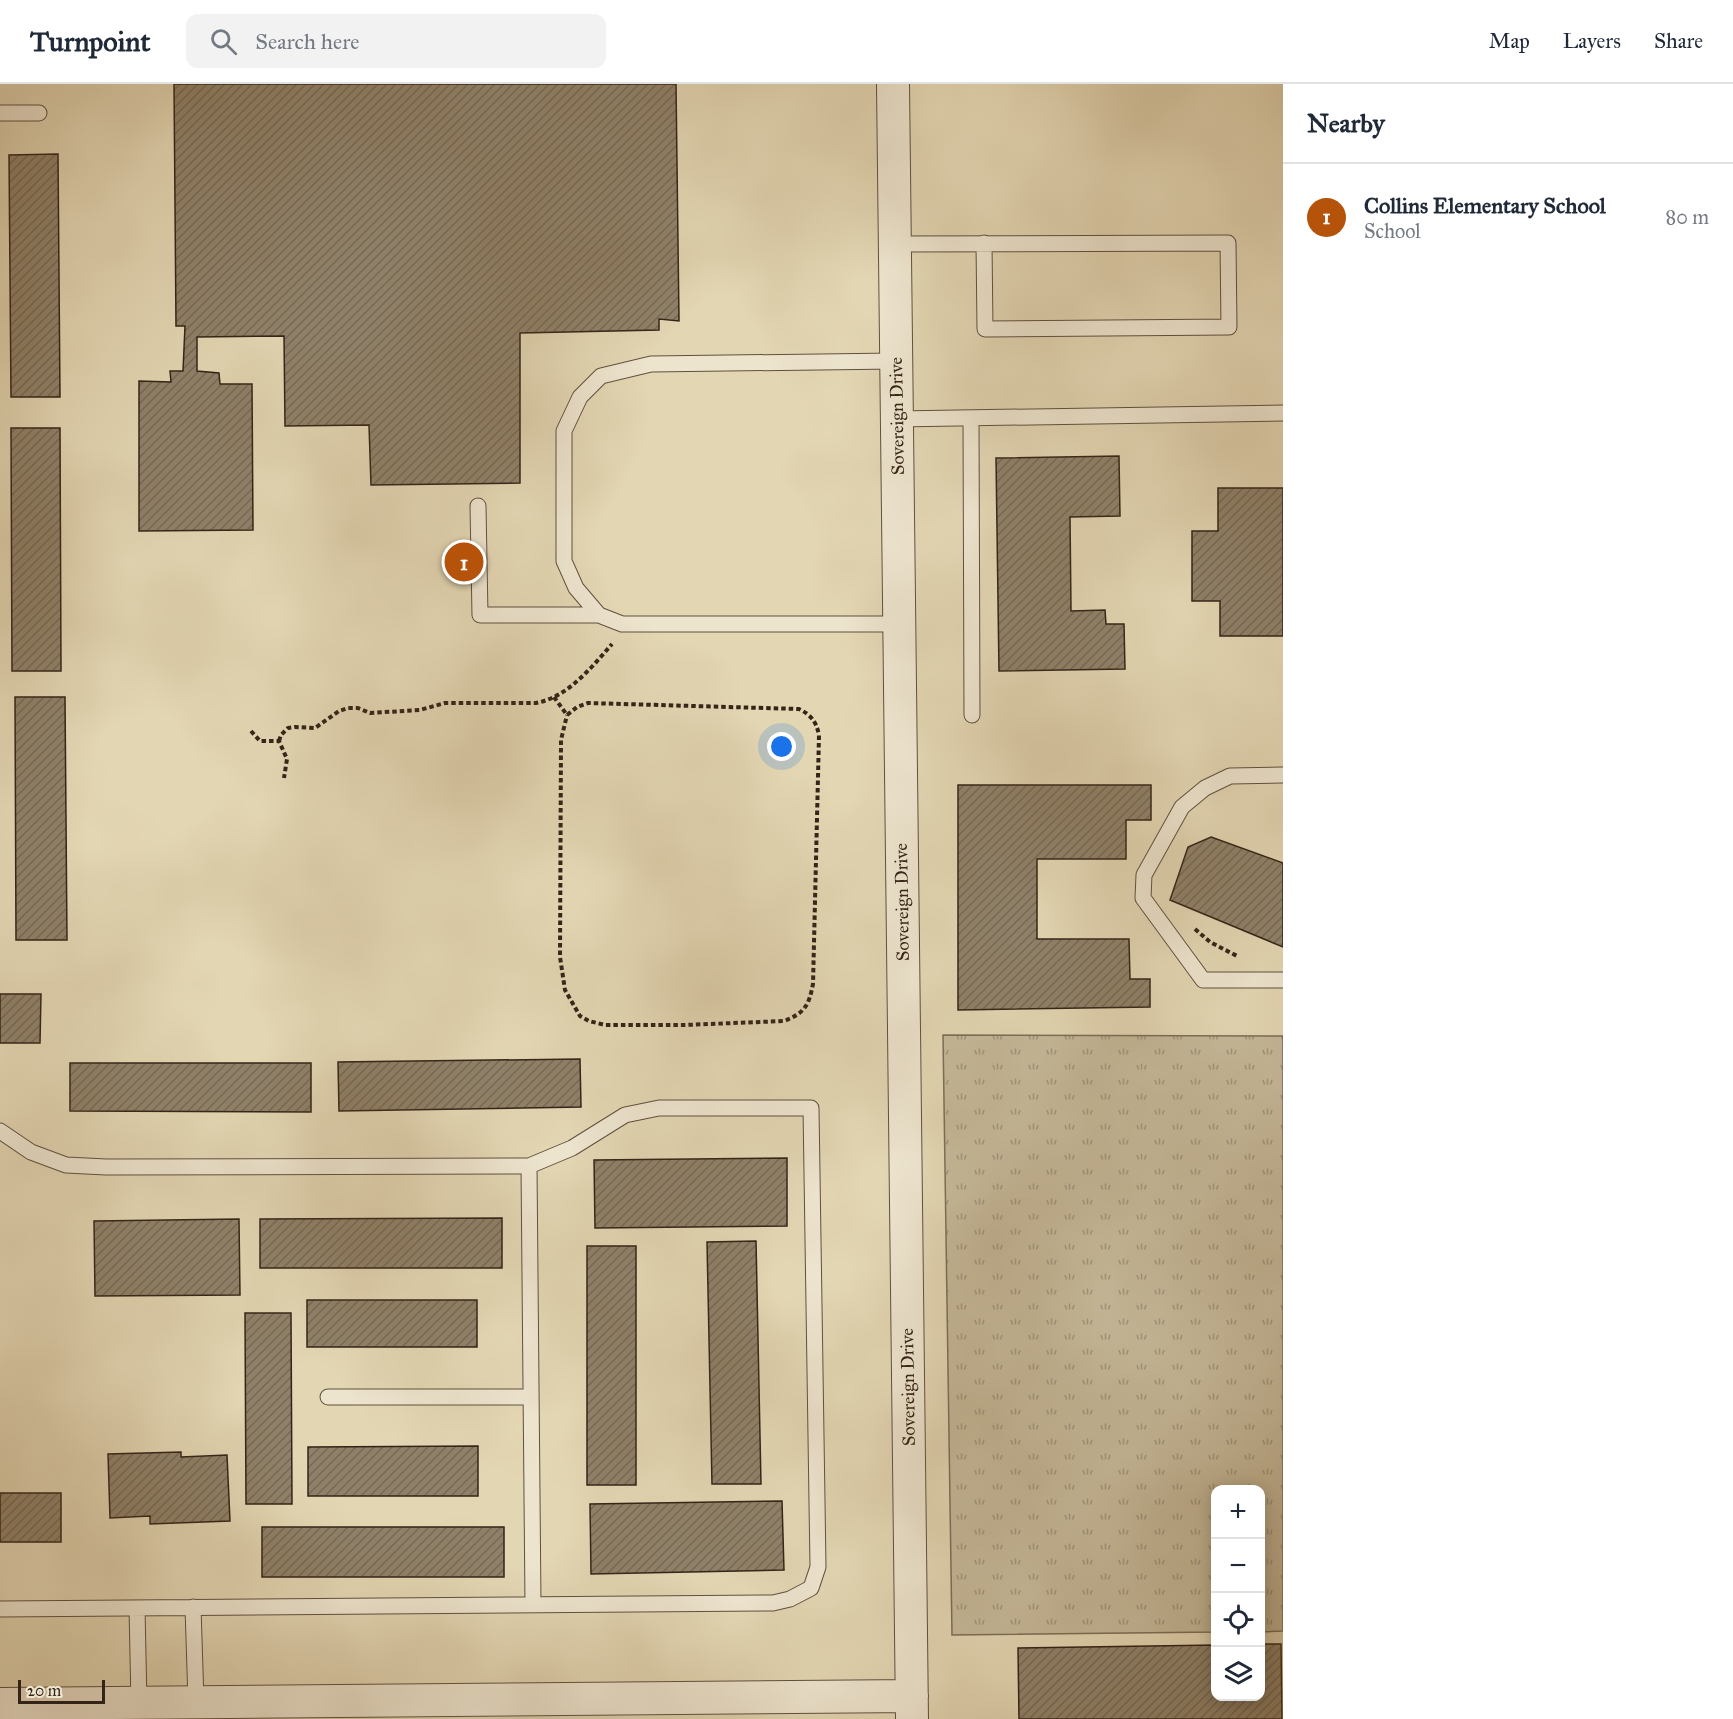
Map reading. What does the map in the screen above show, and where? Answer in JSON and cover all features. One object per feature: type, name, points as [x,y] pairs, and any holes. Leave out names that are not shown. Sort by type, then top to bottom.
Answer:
[{"type":"street","name":"Sovereign Drive","points":[[893,84],[912,1707]]},
{"type":"street","points":[[5,1709],[196,1702],[386,1709],[912,1707]]},
{"type":"lane","points":[[0,113],[39,113]]},
{"type":"lane","points":[[895,244],[984,243],[1228,243],[1229,327],[984,329],[984,243]]},
{"type":"lane","points":[[599,615],[576,588],[564,561],[564,431],[580,397],[601,376],[651,363],[896,361]]},
{"type":"lane","points":[[897,419],[1283,413]]},
{"type":"lane","points":[[971,418],[972,715]]},
{"type":"lane","points":[[478,506],[480,615],[599,615],[622,624],[899,624]]},
{"type":"lane","points":[[1283,775],[1230,776],[1205,788],[1182,807],[1144,875],[1143,898],[1203,980],[1283,980]]},
{"type":"lane","points":[[0,1131],[31,1152],[66,1165],[106,1167],[529,1166],[572,1148],[625,1115],[659,1108],[811,1108],[818,1567],[811,1588],[790,1599],[773,1603],[0,1609]]},
{"type":"lane","points":[[529,1166],[533,1605]]},
{"type":"lane","points":[[328,1397],[531,1397]]},
{"type":"lane","points":[[193,1607],[196,1702]]},
{"type":"lane","points":[[137,1608],[139,1703]]},
{"type":"path","points":[[284,778],[287,759],[279,741],[288,728],[295,726],[315,728],[339,711],[348,708],[358,708],[370,713],[420,710],[446,703],[536,704],[550,701],[588,671],[612,644],[622,624]]},
{"type":"path","points":[[554,697],[567,714]]},
{"type":"path","points":[[588,703],[799,709],[809,714],[817,724],[819,735],[813,984],[811,998],[806,1008],[795,1017],[784,1021],[605,1025],[580,1016],[565,990],[560,957],[561,740],[567,714],[588,703]]},
{"type":"path","points":[[251,731],[260,741],[279,741]]},
{"type":"path","points":[[1192,927],[1210,942],[1241,958]]},
{"type":"green space","points":[[943,1035],[1283,1036],[1283,1631],[1265,1632],[1265,1485],[1211,1485],[1211,1632],[952,1635]]},
{"type":"building","points":[[174,84],[676,84],[679,321],[659,319],[659,330],[520,333],[520,483],[371,485],[369,425],[285,426],[284,336],[197,337],[197,371],[219,373],[220,384],[252,384],[253,530],[139,531],[139,381],[171,382],[170,371],[183,371],[185,326],[176,326]]},
{"type":"building","points":[[58,154],[60,397],[11,397],[9,155]]},
{"type":"building","points":[[11,428],[60,428],[61,671],[12,671]]},
{"type":"building","points":[[1119,456],[1120,516],[1070,517],[1071,611],[1105,610],[1106,624],[1124,624],[1125,669],[999,671],[996,458]]},
{"type":"building","points":[[1218,488],[1283,488],[1283,636],[1220,636],[1220,601],[1192,601],[1192,531],[1218,531]]},
{"type":"building","points":[[15,697],[65,697],[67,940],[16,940]]},
{"type":"building","points":[[958,785],[1151,785],[1151,820],[1126,820],[1126,859],[1037,859],[1037,939],[1129,939],[1130,979],[1150,979],[1150,1007],[958,1010]]},
{"type":"building","points":[[1211,837],[1283,863],[1283,947],[1170,900],[1188,847]]},
{"type":"building","points":[[0,994],[41,994],[40,1043],[0,1043]]},
{"type":"building","points":[[580,1059],[581,1107],[339,1111],[338,1062]]},
{"type":"building","points":[[70,1063],[311,1063],[311,1112],[70,1111]]},
{"type":"building","points":[[787,1158],[787,1226],[595,1228],[594,1160]]},
{"type":"building","points":[[502,1218],[502,1268],[260,1268],[260,1219]]},
{"type":"building","points":[[239,1219],[240,1295],[95,1296],[94,1221]]},
{"type":"building","points":[[756,1241],[761,1484],[712,1484],[707,1242]]},
{"type":"building","points":[[587,1246],[636,1246],[636,1485],[587,1485]]},
{"type":"building","points":[[307,1300],[477,1300],[477,1347],[307,1347]]},
{"type":"building","points":[[245,1313],[291,1313],[292,1504],[246,1504]]},
{"type":"building","points":[[478,1446],[478,1496],[308,1496],[308,1447]]},
{"type":"building","points":[[181,1452],[181,1457],[227,1455],[230,1521],[150,1524],[150,1516],[110,1518],[108,1454]]},
{"type":"building","points":[[0,1493],[61,1493],[61,1542],[0,1542]]},
{"type":"building","points":[[782,1501],[784,1570],[591,1574],[590,1504]]},
{"type":"building","points":[[262,1527],[504,1527],[504,1577],[262,1577]]},
{"type":"building","points":[[1265,1644],[1281,1644],[1282,1719],[1019,1719],[1018,1648],[1211,1645],[1211,1701],[1265,1701]]},
{"type":"place","name":"Collins Elementary School","points":[[464,562]]}]
